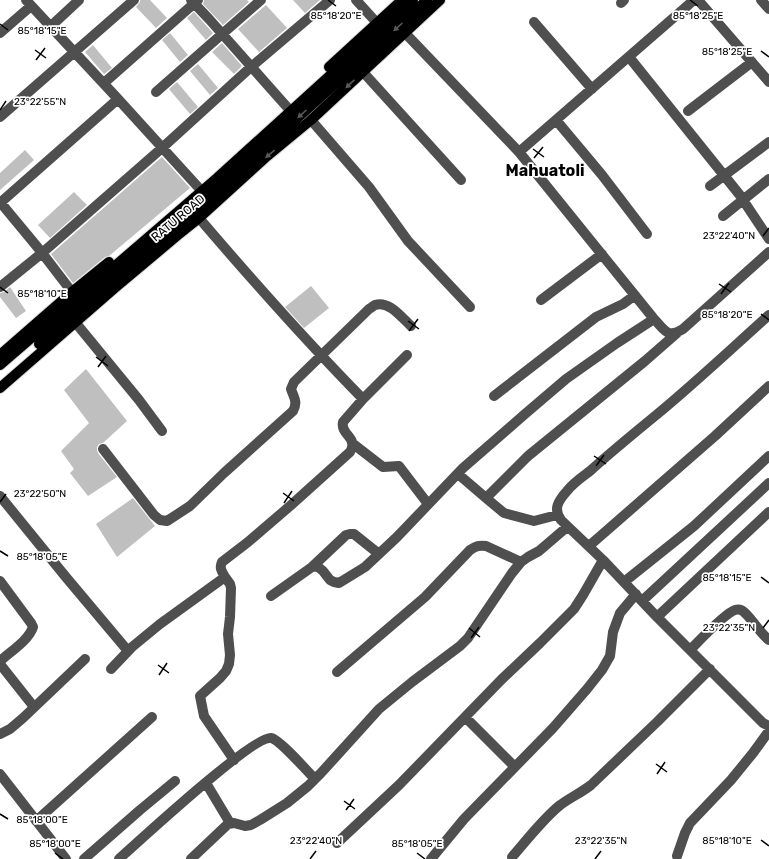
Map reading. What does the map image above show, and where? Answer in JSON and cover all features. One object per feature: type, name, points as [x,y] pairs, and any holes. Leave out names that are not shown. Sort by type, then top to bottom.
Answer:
[{"type":"main road","name":"RATU ROAD","points":[[0,356],[72,292],[198,187],[402,0]]},
{"type":"main road","points":[[0,365],[217,178],[413,0]]},
{"type":"main road","points":[[0,378],[224,185],[427,0]]},
{"type":"main road","name":"RATU ROAD","points":[[0,388],[75,322],[199,218],[265,158],[311,120],[440,0]]},
{"type":"street","points":[[50,27],[79,0]]},
{"type":"street","points":[[0,117],[134,0]]},
{"type":"street","points":[[156,92],[261,0]]},
{"type":"street","points":[[0,287],[42,253],[162,148],[251,67],[330,0]]},
{"type":"street","points":[[356,0],[377,23]]},
{"type":"street","points":[[519,152],[694,0]]},
{"type":"street","points":[[698,0],[769,81]]},
{"type":"street","points":[[761,0],[769,9]]},
{"type":"street","points":[[104,83],[194,1],[287,106]]},
{"type":"street","points":[[0,33],[29,3],[198,187]]},
{"type":"street","points":[[534,22],[592,89]]},
{"type":"street","points":[[405,33],[519,152],[654,318],[667,332],[672,334],[677,333]]},
{"type":"street","points":[[629,57],[743,199],[769,239]]},
{"type":"street","points":[[688,111],[752,62]]},
{"type":"street","points":[[363,72],[461,180]]},
{"type":"street","points":[[72,292],[0,202],[118,99]]},
{"type":"street","points":[[311,120],[369,187],[408,241],[470,307]]},
{"type":"street","points":[[556,120],[602,175],[647,234]]},
{"type":"street","points":[[710,186],[769,142]]},
{"type":"street","points":[[723,216],[769,179]]},
{"type":"street","points":[[199,218],[268,298],[363,399]]},
{"type":"street","points":[[486,498],[528,456],[646,361],[769,252]]},
{"type":"street","points":[[541,300],[602,254]]},
{"type":"street","points":[[494,396],[596,317],[623,304],[635,295]]},
{"type":"street","points":[[103,449],[154,515],[160,520],[166,521],[190,506],[224,473],[293,411],[296,406],[291,389],[294,382],[369,309],[375,305],[381,304],[387,306],[393,309],[411,326]]},
{"type":"street","points":[[769,315],[697,381],[567,491],[556,508],[557,515],[567,527],[589,546],[657,617],[763,723],[769,726]]},
{"type":"street","points":[[312,567],[317,566],[330,580],[339,583],[365,567],[397,537],[458,474],[519,419],[566,379],[654,318]]},
{"type":"street","points":[[75,322],[139,400],[162,431]]},
{"type":"street","points":[[407,355],[363,399],[343,422],[342,426],[352,443],[383,468],[399,466],[428,504]]},
{"type":"street","points":[[589,546],[715,436],[769,386]]},
{"type":"street","points":[[234,760],[204,716],[200,696],[220,678],[226,671],[229,664],[230,655],[228,634],[231,588],[220,569],[220,565],[290,506],[350,452],[352,443]]},
{"type":"street","points":[[624,582],[694,526],[769,456]]},
{"type":"street","points":[[458,474],[504,512],[534,521],[557,515]]},
{"type":"street","points":[[431,859],[464,819],[553,728],[602,670],[610,656],[613,632],[620,613],[769,483]]},
{"type":"street","points":[[0,496],[128,651]]},
{"type":"street","points":[[657,617],[769,512]]},
{"type":"street","points":[[206,783],[230,823],[245,826],[251,825],[287,803],[315,779],[379,709],[460,646],[468,638],[521,562],[539,551],[567,527]]},
{"type":"street","points":[[271,596],[312,567],[346,535],[354,534],[379,554]]},
{"type":"street","points":[[337,672],[425,598],[470,550],[476,546],[486,546],[521,562]]},
{"type":"street","points":[[337,843],[399,785],[574,609],[603,560]]},
{"type":"street","points":[[110,669],[128,651],[160,624],[225,577]]},
{"type":"street","points":[[0,581],[31,622],[33,627],[27,638],[0,663],[34,707]]},
{"type":"street","points":[[690,650],[727,613],[736,609],[742,610],[769,640]]},
{"type":"street","points":[[0,734],[10,729],[23,718],[85,659]]},
{"type":"street","points":[[512,857],[550,814],[559,806],[591,785],[710,669]]},
{"type":"street","points":[[36,821],[152,717]]},
{"type":"street","points":[[465,717],[515,767]]},
{"type":"street","points":[[676,858],[690,823],[732,780],[769,730]]},
{"type":"street","points":[[119,859],[183,801],[234,760],[267,737],[273,738],[280,744],[315,779]]},
{"type":"street","points":[[0,774],[66,859]]},
{"type":"street","points":[[84,859],[175,780]]},
{"type":"street","points":[[191,859],[228,824],[234,823]]},
{"type":"building","points":[[140,0],[150,0],[167,18],[156,28],[136,7]]},
{"type":"building","points":[[204,0],[247,0],[249,2],[223,25],[203,4]]},
{"type":"building","points":[[293,0],[320,0],[305,13]]},
{"type":"building","points":[[266,5],[287,28],[259,52],[238,29]]},
{"type":"building","points":[[194,12],[213,33],[206,40],[187,18]]},
{"type":"building","points":[[170,33],[188,55],[180,62],[162,40]]},
{"type":"building","points":[[222,43],[242,66],[234,74],[212,52]]},
{"type":"building","points":[[93,45],[112,68],[104,74],[85,52]]},
{"type":"building","points":[[198,64],[218,88],[210,95],[190,71]]},
{"type":"building","points":[[177,82],[198,107],[190,114],[169,89]]},
{"type":"building","points":[[25,150],[34,160],[0,190],[0,173]]},
{"type":"building","points":[[162,157],[190,188],[109,256],[105,257],[73,283],[51,254]]},
{"type":"building","points":[[74,192],[87,205],[50,238],[38,225]]},
{"type":"building","points":[[311,286],[329,308],[304,328],[285,307]]},
{"type":"building","points":[[10,287],[26,311],[16,318],[0,297],[0,293],[4,292]]},
{"type":"building","points":[[86,369],[127,421],[97,447],[98,453],[117,477],[88,496],[70,473],[74,469],[61,451],[89,423],[64,390]]},
{"type":"building","points":[[133,498],[155,526],[117,557],[96,524]]},
{"type":"district","name":"Mahuatoli","points":[[545,170]]}]
